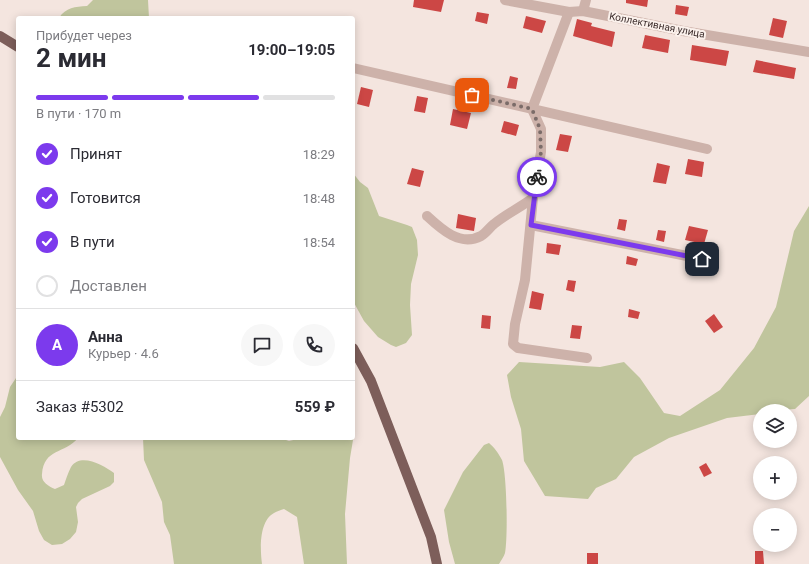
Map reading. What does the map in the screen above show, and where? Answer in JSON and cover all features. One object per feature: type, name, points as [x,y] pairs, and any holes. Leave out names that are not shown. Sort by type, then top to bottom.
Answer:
[{"type":"main road","points":[[0,36],[16,46]]},
{"type":"main road","points":[[355,352],[371,382],[431,537],[437,564]]},
{"type":"street","name":"Коллективная улица","points":[[505,0],[568,12],[583,11],[683,31],[809,52]]},
{"type":"street","points":[[583,11],[586,0]]},
{"type":"street","points":[[568,12],[532,109],[540,129],[541,152],[533,198],[525,280],[515,324],[513,344],[518,348],[587,358]]},
{"type":"street","points":[[355,68],[707,149]]},
{"type":"street","points":[[426,216],[451,234],[461,239],[471,240],[482,236],[495,223],[533,198]]},
{"type":"street","points":[[531,225],[702,259]]},
{"type":"green space","points":[[93,0],[148,0],[149,16],[60,16],[75,7],[87,6]]},
{"type":"green space","points":[[355,176],[368,188],[379,216],[412,227],[417,240],[418,255],[411,284],[410,305],[412,335],[406,343],[396,347],[391,345],[378,337],[364,321],[355,305]]},
{"type":"green space","points":[[809,206],[809,396],[797,407],[797,404],[753,404],[753,415],[727,418],[669,438],[634,457],[616,479],[596,488],[588,499],[545,496],[524,461],[521,429],[511,397],[507,375],[519,362],[600,367],[624,362],[640,378],[664,413],[680,416],[720,390],[754,348],[776,307],[794,231]]},
{"type":"green space","points":[[16,378],[16,440],[76,440],[67,447],[51,455],[47,460],[42,477],[50,487],[55,489],[64,485],[71,467],[75,463],[81,461],[86,460],[99,464],[114,473],[114,482],[110,486],[82,499],[78,503],[76,507],[78,522],[76,532],[70,539],[62,544],[52,545],[44,540],[39,531],[33,511],[18,490],[0,457],[0,417],[5,407],[10,387]]},
{"type":"green space","points":[[143,440],[353,440],[345,514],[347,564],[304,564],[297,517],[284,509],[269,517],[263,529],[261,543],[262,564],[174,564],[170,535],[164,522],[162,502],[144,460]]},
{"type":"green space","points":[[489,443],[499,455],[504,467],[506,506],[505,553],[499,564],[455,564],[449,542],[444,510],[463,472],[484,445]]},
{"type":"building","points":[[414,0],[444,0],[441,12],[413,7]]},
{"type":"building","points":[[626,0],[648,0],[647,7],[626,3]]},
{"type":"building","points":[[676,5],[689,7],[687,16],[675,14]]},
{"type":"building","points":[[477,12],[489,14],[487,24],[475,21]]},
{"type":"building","points":[[526,16],[546,21],[542,33],[523,28]]},
{"type":"building","points":[[773,18],[787,21],[783,38],[769,35]]},
{"type":"building","points":[[577,19],[592,23],[591,26],[615,32],[612,47],[573,36]]},
{"type":"building","points":[[645,35],[670,40],[668,53],[642,48]]},
{"type":"building","points":[[692,45],[729,51],[726,66],[690,60]]},
{"type":"building","points":[[756,60],[796,68],[794,79],[753,72]]},
{"type":"building","points":[[510,76],[518,78],[516,89],[507,88]]},
{"type":"building","points":[[361,87],[373,90],[369,107],[357,104]]},
{"type":"building","points":[[417,96],[428,98],[425,113],[414,111]]},
{"type":"building","points":[[453,109],[471,113],[467,129],[450,125]]},
{"type":"building","points":[[504,121],[519,125],[516,136],[501,132]]},
{"type":"building","points":[[560,134],[572,136],[568,152],[556,150]]},
{"type":"building","points":[[688,159],[704,162],[702,177],[685,174]]},
{"type":"building","points":[[657,163],[670,166],[666,184],[653,182]]},
{"type":"building","points":[[412,168],[424,171],[420,187],[407,184]]},
{"type":"building","points":[[458,214],[476,218],[474,231],[456,228]]},
{"type":"building","points":[[619,219],[627,220],[625,231],[617,229]]},
{"type":"building","points":[[689,226],[708,230],[704,244],[685,240]]},
{"type":"building","points":[[658,230],[666,231],[664,242],[656,240]]},
{"type":"building","points":[[547,243],[561,245],[559,255],[546,253]]},
{"type":"building","points":[[627,256],[638,259],[636,266],[626,264]]},
{"type":"building","points":[[568,280],[576,281],[574,292],[566,290]]},
{"type":"building","points":[[532,291],[544,294],[541,310],[529,308]]},
{"type":"building","points":[[629,309],[640,312],[638,319],[628,317]]},
{"type":"building","points":[[714,314],[723,327],[714,333],[705,321]]},
{"type":"building","points":[[482,315],[491,316],[490,329],[481,328]]},
{"type":"building","points":[[572,325],[582,326],[580,339],[570,338]]},
{"type":"building","points":[[706,463],[712,473],[704,477],[699,467]]},
{"type":"building","points":[[755,552],[763,552],[764,564],[755,564]]},
{"type":"building","points":[[587,553],[598,553],[598,564],[587,564]]},
{"type":"way so far","points":[[472,95],[532,109],[540,129],[541,152],[537,177]]},
{"type":"route","points":[[537,177],[533,198],[531,225],[702,259]]}]
